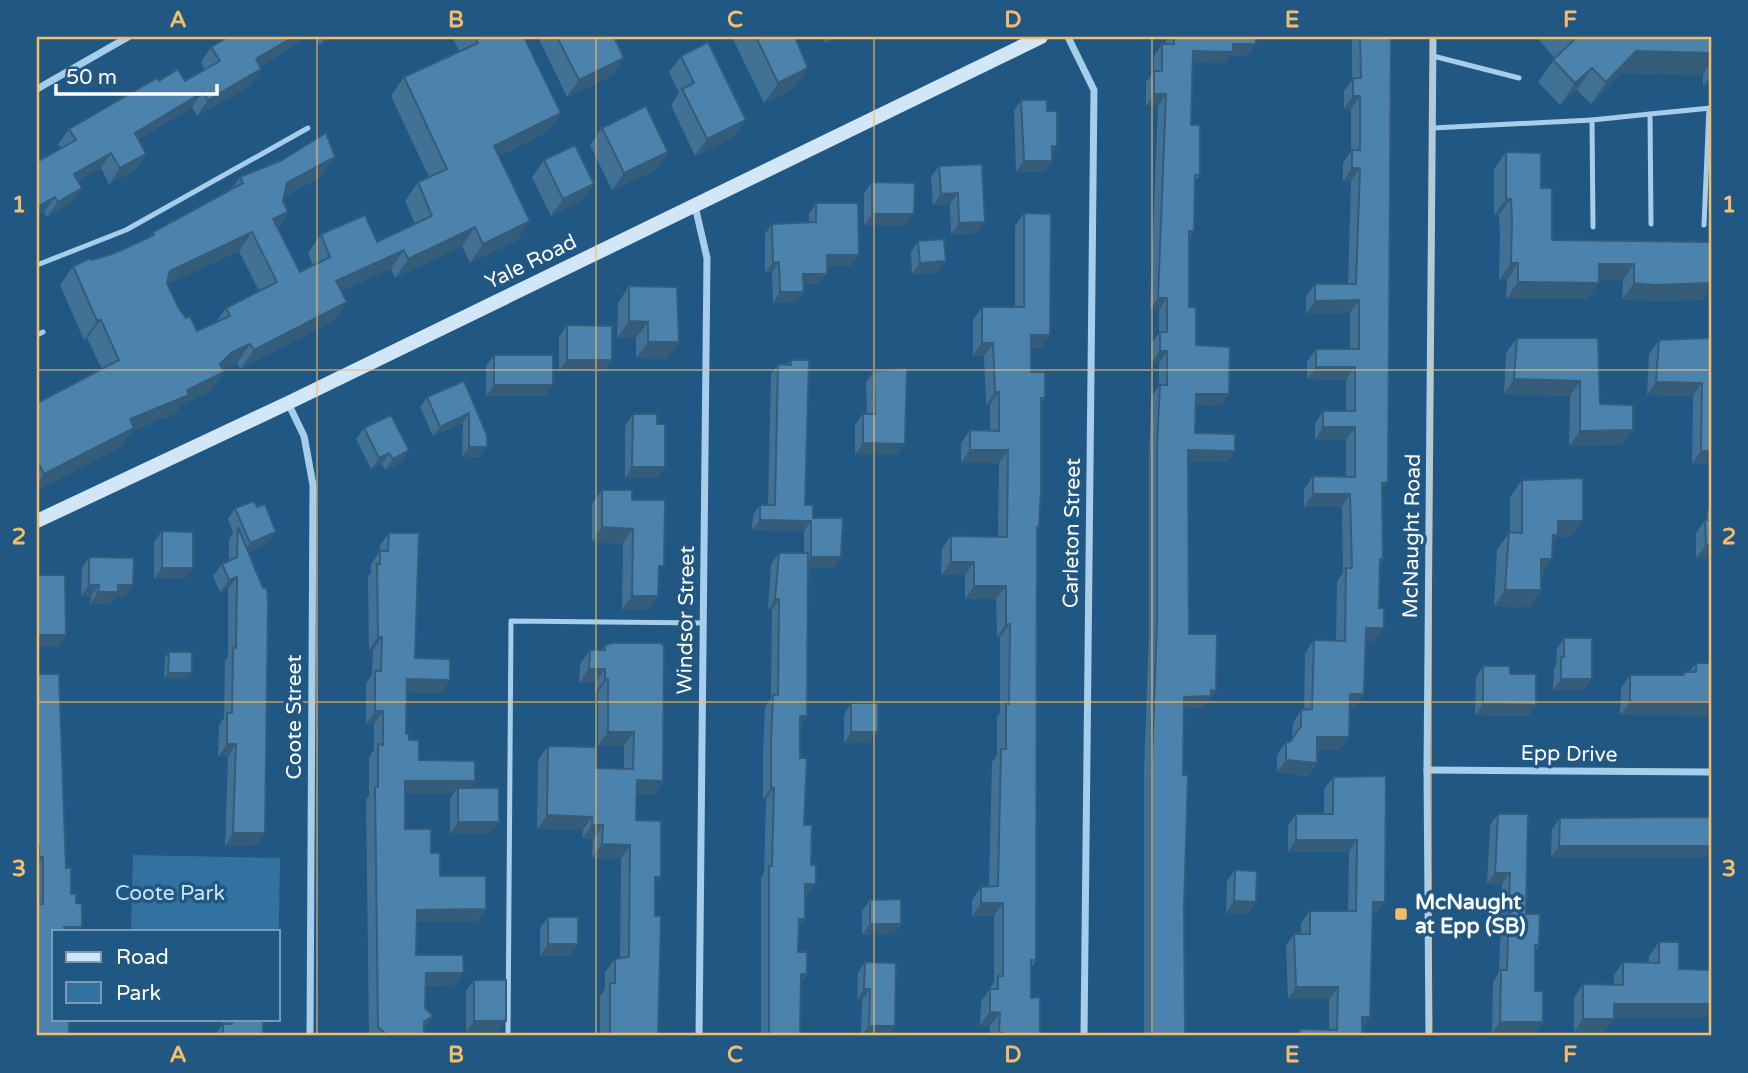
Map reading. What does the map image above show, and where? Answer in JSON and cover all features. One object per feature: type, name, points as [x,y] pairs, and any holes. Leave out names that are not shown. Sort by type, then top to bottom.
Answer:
[{"type":"main road","name":"Yale Road","points":[[37,521],[288,403],[1041,37]]},
{"type":"street","points":[[37,89],[128,37]]},
{"type":"street","name":"Carleton Street","points":[[1068,37],[1094,90],[1084,1036]]},
{"type":"street","name":"McNaught Road","points":[[1429,1036],[1427,770],[1433,37]]},
{"type":"street","name":"Windsor Street","points":[[695,206],[707,258],[699,1036]]},
{"type":"street","name":"Coote Street","points":[[288,403],[304,436],[313,485],[310,1036]]},
{"type":"street","name":"Epp Drive","points":[[1427,770],[1711,772]]},
{"type":"lane","points":[[1433,56],[1519,78]]},
{"type":"lane","points":[[1433,128],[1592,120],[1710,108],[1704,225]]},
{"type":"lane","points":[[1650,114],[1651,224]]},
{"type":"lane","points":[[1592,120],[1593,227]]},
{"type":"lane","points":[[37,265],[127,230],[309,128]]},
{"type":"lane","points":[[37,335],[44,332]]},
{"type":"lane","points":[[508,1036],[512,621],[703,623]]},
{"type":"green space","name":"Coote Park","points":[[133,855],[280,858],[279,930],[131,930]]},
{"type":"building","points":[[228,37],[293,37],[256,59],[261,69],[208,100],[203,92],[135,133],[146,154],[120,168],[111,153],[74,174],[82,188],[58,202],[55,197],[37,207],[37,162],[76,140],[69,129],[157,78],[159,81],[178,69],[185,81],[220,61],[211,47]]},
{"type":"building","points":[[475,37],[524,37],[561,113],[494,146],[530,221],[483,244],[475,227],[408,259],[404,250],[336,281],[347,302],[254,350],[250,344],[232,352],[220,364],[224,372],[187,390],[189,395],[130,419],[134,428],[44,474],[37,461],[37,403],[119,360],[101,320],[97,321],[73,266],[91,258],[92,260],[115,253],[154,235],[153,232],[243,183],[240,177],[280,161],[326,133],[335,157],[287,183],[283,201],[288,212],[273,219],[300,272],[330,257],[321,234],[365,215],[377,242],[432,216],[418,182],[447,169],[404,77],[478,43]],"holes":[[[252,232],[277,282],[226,308],[230,316],[197,331],[190,316],[186,318],[178,307],[167,283],[170,271]]]},
{"type":"building","points":[[557,37],[614,37],[624,58],[579,80]]},
{"type":"building","points":[[756,37],[795,37],[808,68],[778,83]]},
{"type":"building","points":[[1174,37],[1256,37],[1256,44],[1233,44],[1233,52],[1193,51],[1191,125],[1200,125],[1200,175],[1195,175],[1194,231],[1189,231],[1189,307],[1196,307],[1196,345],[1230,347],[1229,394],[1196,394],[1195,433],[1235,434],[1235,451],[1188,450],[1189,634],[1217,634],[1216,691],[1211,690],[1211,696],[1184,697],[1183,775],[1188,775],[1184,908],[1185,1036],[1152,1036],[1152,760],[1157,623],[1157,446],[1160,385],[1167,385],[1167,351],[1160,351],[1160,332],[1167,332],[1167,298],[1158,298],[1166,94],[1154,94],[1154,71],[1162,71],[1162,44],[1174,44]]},
{"type":"building","points":[[1360,37],[1391,37],[1388,482],[1382,483],[1383,559],[1380,559],[1379,608],[1384,608],[1384,628],[1366,628],[1364,694],[1350,694],[1349,737],[1317,737],[1317,763],[1286,760],[1286,742],[1290,742],[1301,726],[1301,710],[1312,709],[1314,640],[1345,641],[1346,568],[1352,568],[1350,494],[1313,494],[1313,476],[1355,477],[1355,427],[1323,427],[1323,411],[1355,411],[1355,367],[1316,367],[1316,349],[1359,349],[1359,300],[1315,301],[1315,284],[1356,284],[1360,168],[1352,168],[1352,150],[1360,150],[1360,96],[1353,96],[1353,78],[1361,78]]},
{"type":"building","points":[[1570,37],[1711,37],[1711,53],[1636,51],[1606,82],[1592,68],[1575,83],[1553,60],[1573,41]]},
{"type":"building","points":[[708,42],[746,120],[707,139],[682,89],[694,83],[681,56]]},
{"type":"building","points":[[1021,100],[1047,100],[1047,111],[1057,111],[1057,146],[1052,146],[1052,161],[1024,161]]},
{"type":"building","points":[[646,106],[668,152],[624,173],[602,128]]},
{"type":"building","points":[[575,145],[594,184],[563,199],[544,160]]},
{"type":"building","points":[[1506,152],[1541,153],[1541,188],[1552,188],[1552,240],[1711,242],[1711,283],[1634,283],[1634,264],[1599,264],[1599,283],[1518,282],[1518,263],[1511,263],[1512,220],[1511,199],[1506,199]]},
{"type":"building","points":[[982,164],[985,222],[959,223],[958,193],[941,194],[939,166]]},
{"type":"building","points":[[872,182],[915,183],[914,214],[872,214]]},
{"type":"building","points":[[816,203],[858,203],[859,255],[827,255],[827,274],[803,274],[804,292],[780,292],[779,262],[773,263],[772,224],[816,222]]},
{"type":"building","points":[[1024,213],[1051,214],[1050,335],[1031,335],[1031,372],[1045,372],[1045,398],[1041,398],[1041,490],[1037,527],[1036,960],[1031,960],[1031,998],[1040,997],[1040,1036],[1003,1036],[1003,1033],[999,1033],[1000,1013],[990,1012],[990,989],[998,989],[998,976],[1003,976],[1003,903],[981,903],[981,887],[998,886],[1001,749],[1006,749],[1010,624],[1006,624],[1006,586],[974,586],[974,562],[951,562],[951,536],[1007,537],[1008,450],[970,450],[970,430],[999,431],[999,392],[995,392],[993,343],[982,343],[982,307],[1024,307]]},
{"type":"building","points":[[944,239],[946,261],[920,263],[918,241]]},
{"type":"building","points":[[629,286],[677,287],[679,342],[648,342],[648,322],[629,321]]},
{"type":"building","points":[[567,325],[612,326],[612,360],[567,360]]},
{"type":"building","points":[[1517,338],[1598,338],[1600,404],[1633,405],[1633,430],[1580,431],[1580,381],[1514,379]]},
{"type":"building","points":[[1711,338],[1711,451],[1701,451],[1702,383],[1656,382],[1659,340]]},
{"type":"building","points":[[494,355],[553,355],[553,385],[494,385]]},
{"type":"building","points":[[791,360],[809,360],[805,505],[813,505],[813,518],[843,518],[841,557],[811,557],[811,521],[760,520],[760,505],[775,505],[778,364],[791,365]]},
{"type":"building","points":[[907,368],[905,444],[863,443],[863,414],[875,414],[874,371]]},
{"type":"building","points":[[464,381],[487,435],[487,447],[469,447],[469,413],[440,427],[427,397]]},
{"type":"building","points":[[633,414],[657,414],[657,424],[665,424],[665,467],[632,467]]},
{"type":"building","points":[[391,415],[409,450],[393,459],[389,453],[379,458],[364,428]]},
{"type":"building","points":[[1583,478],[1583,521],[1558,521],[1558,535],[1553,535],[1552,559],[1541,559],[1541,590],[1505,590],[1509,532],[1522,533],[1522,480]]},
{"type":"building","points":[[602,490],[632,490],[632,500],[665,500],[664,566],[659,566],[658,596],[632,596],[633,529],[602,527]]},
{"type":"building","points":[[254,501],[257,507],[265,504],[276,532],[250,543],[235,508]]},
{"type":"building","points":[[1705,520],[1711,520],[1711,545],[1706,545]]},
{"type":"building","points":[[238,527],[263,588],[267,588],[265,833],[233,833],[236,744],[227,744],[227,713],[232,713],[237,577],[229,580],[222,564],[237,557]]},
{"type":"building","points":[[162,531],[193,532],[193,568],[162,568]]},
{"type":"building","points":[[389,533],[419,533],[415,658],[450,659],[450,680],[407,679],[406,734],[409,734],[409,740],[419,740],[419,760],[475,761],[475,781],[405,781],[405,829],[431,829],[431,853],[440,853],[440,876],[486,876],[486,909],[417,910],[416,955],[463,955],[464,973],[426,973],[425,1008],[433,1016],[424,1022],[424,1036],[388,1036],[378,1027],[375,787],[378,787],[378,744],[383,745],[383,711],[375,711],[375,671],[381,671],[382,637],[378,637],[377,564],[380,564],[380,551],[388,551]]},
{"type":"building","points":[[779,553],[808,553],[807,716],[800,716],[800,758],[807,758],[804,825],[812,825],[811,865],[816,865],[816,884],[805,884],[805,919],[799,919],[798,952],[807,952],[807,974],[801,974],[800,1036],[769,1036],[769,866],[772,866],[774,788],[771,788],[771,740],[773,695],[778,695],[779,599],[775,599]]},
{"type":"building","points":[[89,557],[134,558],[133,585],[118,585],[118,592],[98,592],[99,585],[89,585]]},
{"type":"building","points":[[37,575],[65,575],[66,635],[37,635]]},
{"type":"building","points":[[1564,638],[1592,638],[1592,679],[1561,679]]},
{"type":"building","points":[[605,645],[664,645],[663,781],[637,780],[636,820],[661,821],[661,877],[655,877],[655,916],[661,916],[658,1036],[610,1036],[610,983],[615,983],[615,959],[629,957],[630,845],[602,844],[603,825],[592,825],[592,817],[547,815],[548,746],[596,747],[596,768],[633,769],[634,732],[608,732],[608,679],[605,679],[605,669],[589,669],[590,650],[605,650]]},
{"type":"building","points":[[169,652],[192,652],[192,673],[168,673]]},
{"type":"building","points":[[1696,663],[1711,663],[1711,702],[1630,702],[1630,675],[1684,675],[1684,672],[1696,672]]},
{"type":"building","points":[[1483,666],[1510,666],[1510,674],[1536,674],[1536,705],[1483,704]]},
{"type":"building","points":[[37,674],[59,674],[66,868],[71,868],[71,894],[76,894],[76,903],[82,904],[82,927],[52,930],[52,1020],[69,1020],[69,1036],[37,1036],[37,904],[43,904],[43,857],[39,857]]},
{"type":"building","points":[[851,703],[878,703],[878,732],[851,732]]},
{"type":"building","points":[[1386,776],[1385,902],[1373,902],[1370,1017],[1362,1017],[1362,1036],[1300,1036],[1300,1029],[1337,1030],[1338,987],[1296,987],[1294,934],[1310,934],[1310,911],[1356,911],[1357,840],[1296,840],[1296,814],[1333,814],[1333,777]]},
{"type":"building","points":[[458,788],[499,788],[499,822],[458,822]]},
{"type":"building","points":[[1498,814],[1528,814],[1526,914],[1540,914],[1539,945],[1535,945],[1535,991],[1543,991],[1543,1022],[1500,1022],[1501,970],[1507,970],[1510,873],[1495,873]]},
{"type":"building","points":[[1711,817],[1711,846],[1559,846],[1560,818]]},
{"type":"building","points":[[1235,870],[1257,871],[1256,902],[1234,901]]},
{"type":"building","points":[[901,899],[901,924],[870,924],[870,900]]},
{"type":"building","points":[[548,917],[578,917],[578,944],[548,944]]},
{"type":"building","points":[[1659,942],[1679,942],[1679,969],[1711,970],[1711,1004],[1614,1004],[1614,1019],[1583,1019],[1583,984],[1623,985],[1623,962],[1659,963]]},
{"type":"building","points":[[865,962],[896,963],[895,1026],[869,1026],[870,989],[864,989]]},
{"type":"building","points":[[474,980],[506,980],[506,1021],[474,1021]]},
{"type":"building","points":[[232,1020],[263,1020],[263,1036],[223,1036],[223,1024],[232,1024]]},
{"type":"place","name":"McNaught at Epp (SB)","points":[[1401,914]]}]
